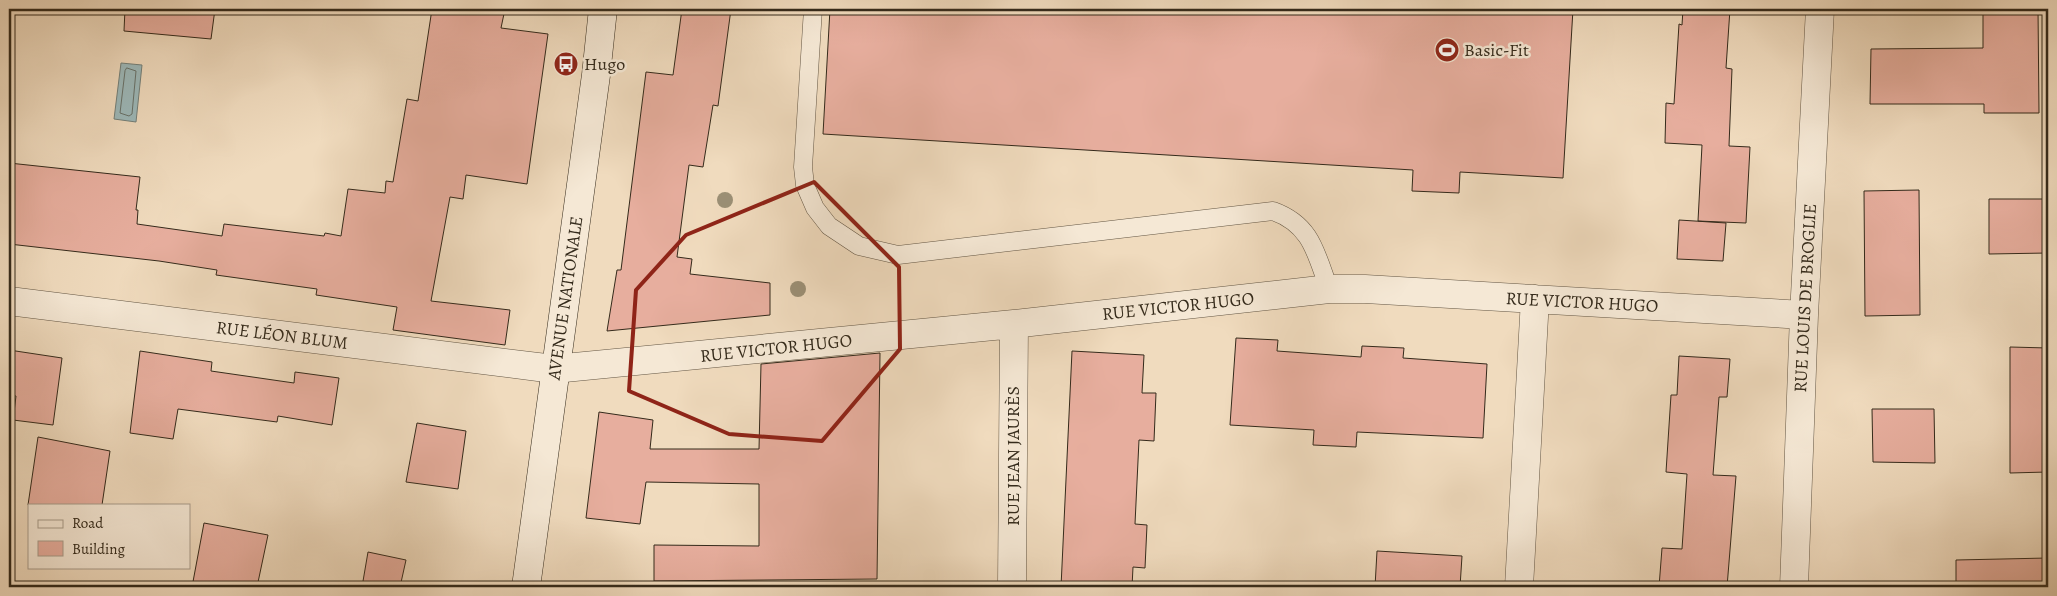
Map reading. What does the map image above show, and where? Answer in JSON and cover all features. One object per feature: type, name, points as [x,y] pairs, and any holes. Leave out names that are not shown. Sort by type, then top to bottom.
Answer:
[{"type":"street","name":"AVENUE NATIONALE","points":[[526,587],[603,9]]},
{"type":"street","name":"RUE LOUIS DE BROGLIE","points":[[1794,587],[1804,316],[1820,9]]},
{"type":"street","name":"RUE VICTOR HUGO","points":[[554,369],[1014,324],[1329,289],[1535,299],[1804,316]]},
{"type":"street","points":[[1519,587],[1535,299]]},
{"type":"street","name":"RUE LÉON BLUM","points":[[9,301],[554,369]]},
{"type":"street","name":"RUE JEAN JAURÈS","points":[[1012,587],[1014,324]]},
{"type":"lane","points":[[813,9],[803,167],[805,185],[815,208],[829,226],[859,246],[898,255],[1273,211],[1288,216],[1310,238],[1329,289]]},
{"type":"highlighted area","points":[[814,182],[899,267],[900,349],[822,441],[729,434],[629,391],[636,290],[686,235]]},
{"type":"water","points":[[121,63],[142,65],[136,122],[114,119]]},
{"type":"building","points":[[125,9],[215,9],[211,39],[124,31]]},
{"type":"building","points":[[432,9],[505,9],[501,28],[548,34],[527,184],[466,175],[463,199],[450,197],[431,301],[510,310],[505,345],[393,330],[397,307],[316,295],[317,289],[216,275],[217,270],[159,261],[9,244],[9,163],[140,177],[136,210],[138,210],[137,224],[222,236],[224,224],[324,236],[325,233],[341,236],[348,189],[385,193],[386,181],[393,182],[407,99],[418,101]]},
{"type":"building","points":[[682,9],[731,9],[718,106],[713,105],[703,167],[689,165],[677,257],[692,259],[690,274],[770,283],[770,315],[607,331],[617,270],[621,270],[646,72],[673,75]]},
{"type":"building","points":[[830,9],[1573,9],[1563,178],[1460,172],[1459,193],[1412,191],[1413,170],[823,134]]},
{"type":"building","points":[[1683,9],[1730,9],[1726,68],[1732,69],[1729,146],[1750,147],[1746,223],[1698,221],[1702,145],[1665,143],[1666,103],[1674,104],[1679,24],[1682,25]]},
{"type":"building","points":[[1983,9],[2038,9],[2039,113],[1984,113],[1984,104],[1870,104],[1871,49],[1983,48]]},
{"type":"building","points":[[1919,190],[1920,315],[1865,316],[1864,191]]},
{"type":"building","points":[[1989,199],[2048,199],[2048,253],[1989,254]]},
{"type":"building","points":[[1679,220],[1726,223],[1723,261],[1677,259]]},
{"type":"building","points":[[1236,338],[1278,340],[1277,351],[1361,357],[1362,346],[1404,348],[1403,358],[1487,364],[1483,438],[1357,432],[1356,447],[1313,445],[1314,430],[1230,425]]},
{"type":"building","points":[[2010,347],[2048,348],[2048,472],[2010,473]]},
{"type":"building","points":[[9,350],[62,358],[53,425],[13,420],[16,396],[9,395]]},
{"type":"building","points":[[140,351],[212,362],[211,371],[294,383],[295,372],[339,378],[332,425],[278,416],[277,422],[178,409],[173,439],[130,433]]},
{"type":"building","points":[[1072,351],[1144,355],[1142,393],[1156,393],[1154,441],[1139,440],[1135,524],[1147,525],[1145,568],[1133,567],[1132,587],[1061,587]]},
{"type":"building","points":[[880,353],[877,579],[654,581],[654,545],[759,546],[759,484],[646,482],[640,524],[586,518],[599,412],[653,420],[650,449],[759,449],[761,364]]},
{"type":"building","points":[[1679,356],[1730,359],[1727,397],[1719,397],[1713,475],[1736,476],[1727,587],[1659,587],[1662,548],[1682,549],[1687,474],[1666,472],[1671,395],[1677,395]]},
{"type":"building","points":[[1872,409],[1934,409],[1935,463],[1873,462]]},
{"type":"building","points":[[417,423],[466,431],[458,489],[406,482]]},
{"type":"building","points":[[38,437],[110,451],[102,504],[28,504]]},
{"type":"building","points":[[204,523],[268,535],[257,587],[192,587]]},
{"type":"building","points":[[1377,551],[1462,556],[1460,587],[1375,587]]},
{"type":"building","points":[[368,552],[406,560],[400,587],[362,587]]},
{"type":"building","points":[[2048,558],[2048,587],[1956,587],[1956,560]]},
{"type":"place","name":"Basic-Fit","points":[[1447,50]]},
{"type":"place","name":"Hugo","points":[[566,64]]}]
